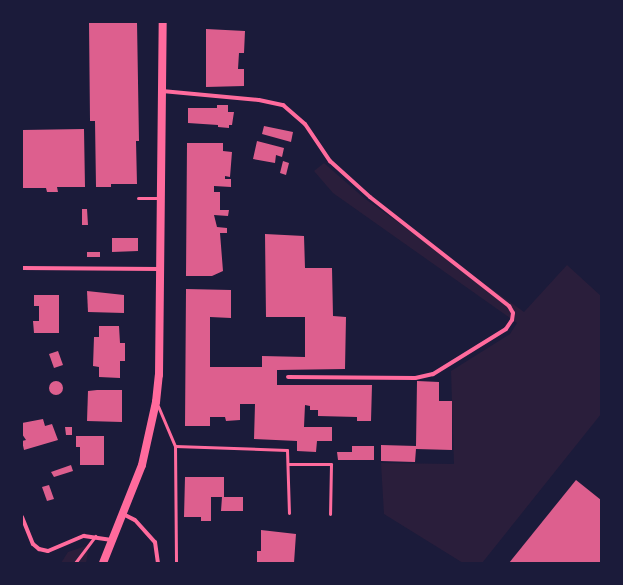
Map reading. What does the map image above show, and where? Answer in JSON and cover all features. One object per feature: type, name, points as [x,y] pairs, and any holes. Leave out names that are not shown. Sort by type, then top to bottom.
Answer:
[{"type":"main road","points":[[103,563],[142,465],[156,402],[159,375],[163,22]]},
{"type":"street","points":[[162,91],[259,100],[283,105],[305,124],[330,161],[370,197],[509,306],[512,313],[512,320],[506,329],[433,374],[415,378],[288,377]]},
{"type":"street","points":[[22,268],[160,269]]},
{"type":"street","points":[[123,514],[135,520],[155,542],[158,563]]},
{"type":"street","points":[[22,517],[33,544],[39,549],[48,551],[84,536],[95,536],[112,540]]},
{"type":"lane","points":[[138,198],[162,198]]},
{"type":"lane","points":[[156,402],[175,446],[176,563]]},
{"type":"lane","points":[[175,446],[288,450],[289,513]]},
{"type":"lane","points":[[288,464],[330,464],[330,514]]},
{"type":"lane","points":[[75,563],[95,536]]},
{"type":"shaded area","points":[[324,163],[364,198],[524,312],[567,265],[601,296],[601,414],[482,563],[463,563],[384,514],[381,463],[454,464],[451,371],[510,334],[517,323],[333,193],[314,171]]},
{"type":"shaded area","points":[[86,546],[88,551],[86,563],[61,563],[68,552]]},
{"type":"building","points":[[89,22],[137,22],[139,141],[136,141],[137,184],[111,184],[111,187],[96,187],[95,121],[90,121]]},
{"type":"building","points":[[206,29],[245,31],[244,53],[239,53],[238,69],[244,69],[244,86],[206,87]]},
{"type":"building","points":[[217,105],[228,105],[228,112],[234,112],[232,125],[229,125],[229,128],[218,127],[218,125],[188,123],[188,108],[217,108]]},
{"type":"building","points":[[264,126],[293,132],[291,142],[262,134]]},
{"type":"building","points":[[84,129],[85,187],[57,187],[58,192],[47,192],[46,188],[22,188],[22,130]]},
{"type":"building","points":[[257,141],[284,148],[282,157],[276,155],[275,163],[253,159]]},
{"type":"building","points":[[187,143],[223,143],[223,151],[232,152],[230,177],[225,176],[225,179],[231,179],[231,187],[214,186],[214,192],[220,192],[220,210],[229,210],[228,216],[214,215],[217,227],[227,228],[227,233],[220,233],[223,271],[212,276],[186,276]]},
{"type":"building","points":[[283,161],[289,163],[286,175],[280,173]]},
{"type":"building","points":[[82,209],[87,209],[88,225],[82,225]]},
{"type":"building","points":[[265,234],[304,236],[305,268],[332,268],[333,316],[346,317],[345,369],[277,370],[277,385],[372,385],[371,421],[357,421],[357,417],[318,416],[318,410],[310,410],[310,406],[305,405],[304,427],[332,427],[332,441],[317,441],[316,452],[297,451],[297,441],[254,439],[255,404],[240,404],[240,420],[226,421],[225,417],[210,417],[210,426],[185,426],[186,289],[231,290],[231,318],[210,317],[210,367],[262,367],[262,356],[305,357],[305,317],[266,317]]},
{"type":"building","points":[[112,238],[138,238],[138,251],[112,252]]},
{"type":"building","points":[[87,252],[100,252],[100,257],[87,257]]},
{"type":"building","points":[[87,291],[124,295],[124,313],[88,312]]},
{"type":"building","points":[[34,295],[59,295],[59,333],[34,333],[33,321],[39,321],[39,306],[34,306]]},
{"type":"building","points":[[99,326],[119,326],[120,343],[125,343],[125,361],[120,361],[120,378],[99,377],[99,367],[93,366],[94,337],[99,337]]},
{"type":"building","points":[[58,351],[63,365],[54,368],[49,354]]},
{"type":"building","points":[[53,381],[59,381],[63,385],[63,391],[59,395],[53,395],[49,391],[49,385]]},
{"type":"building","points":[[417,381],[439,382],[439,401],[452,401],[452,450],[416,449],[415,462],[381,461],[381,445],[416,446]]},
{"type":"building","points":[[122,390],[122,422],[87,421],[88,391]]},
{"type":"building","points":[[43,419],[45,426],[52,424],[58,440],[24,450],[22,441],[26,440],[22,434],[22,423]]},
{"type":"building","points":[[65,427],[72,427],[72,435],[66,435]]},
{"type":"building","points":[[76,436],[104,436],[104,465],[80,465],[80,447],[76,447]]},
{"type":"building","points":[[352,446],[374,446],[374,460],[338,460],[337,452],[352,452]]},
{"type":"building","points":[[71,465],[73,471],[54,477],[51,472]]},
{"type":"building","points":[[185,477],[224,477],[224,497],[243,497],[243,511],[221,511],[222,497],[211,497],[211,521],[201,521],[201,517],[184,517]]},
{"type":"building","points":[[576,480],[601,500],[601,563],[509,563]]},
{"type":"building","points":[[49,485],[54,499],[47,501],[42,487]]},
{"type":"building","points":[[261,530],[296,534],[294,563],[257,563],[257,551],[261,551]]}]
